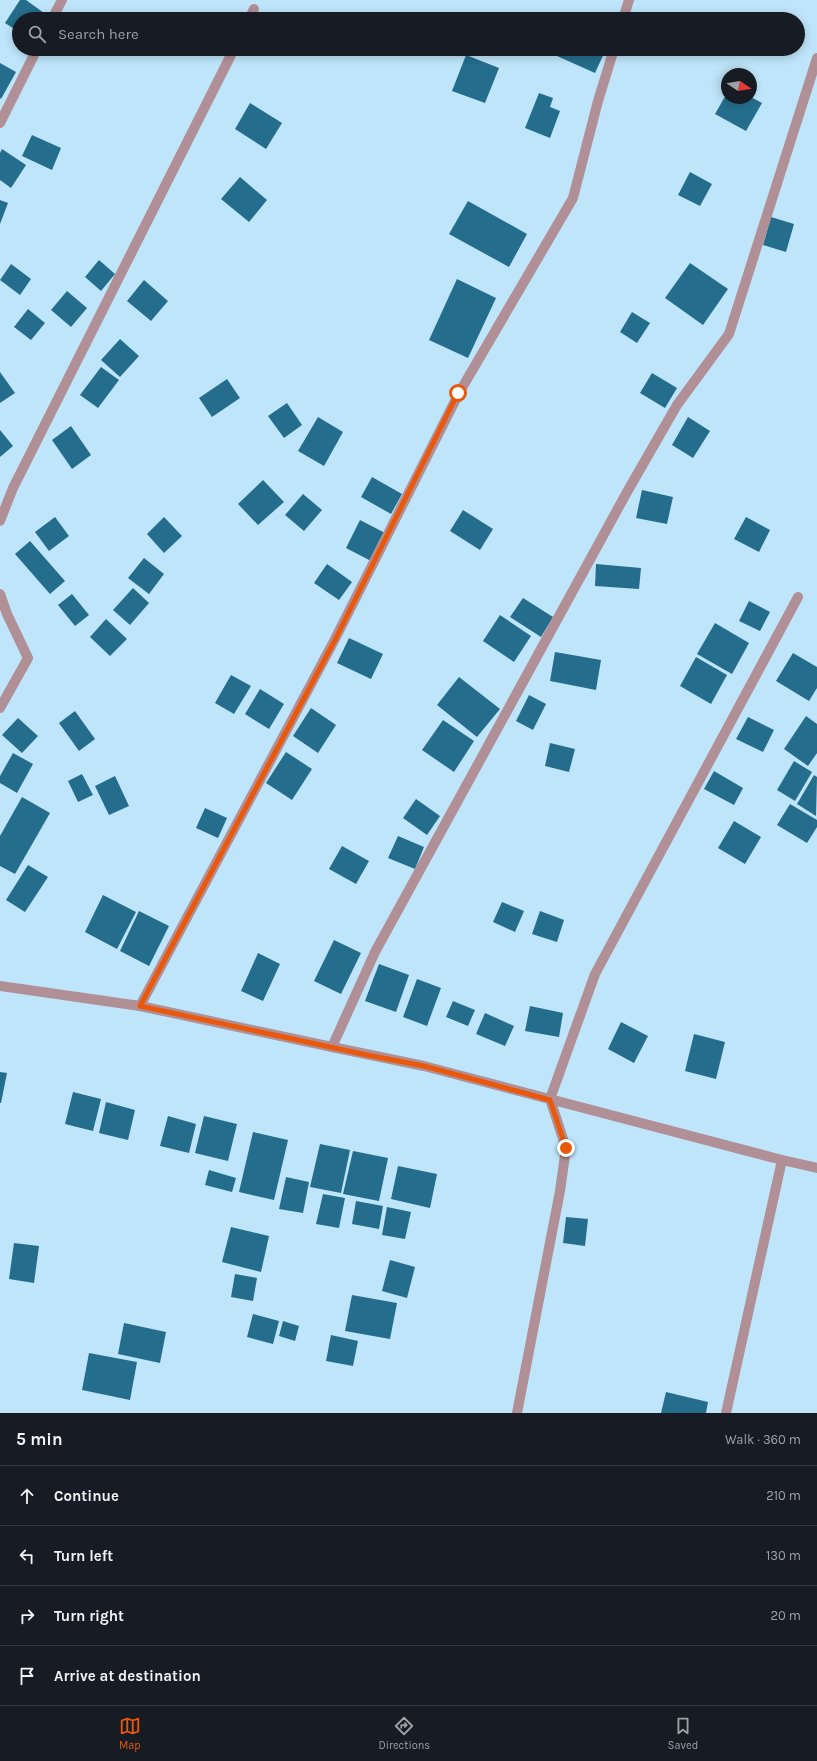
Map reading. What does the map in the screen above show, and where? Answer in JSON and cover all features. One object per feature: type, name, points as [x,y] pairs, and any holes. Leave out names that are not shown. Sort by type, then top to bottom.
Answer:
[{"type":"street","points":[[56,12],[62,0]]},
{"type":"street","points":[[625,12],[629,0]]},
{"type":"street","points":[[0,123],[34,56]]},
{"type":"street","points":[[0,521],[16,481],[230,56]]},
{"type":"street","points":[[140,1006],[335,640],[458,393],[573,198],[598,101],[612,56]]},
{"type":"street","points":[[332,1047],[375,952],[627,492],[677,405],[729,334],[817,58]]},
{"type":"street","points":[[0,594],[7,614],[28,658],[0,708]]},
{"type":"street","points":[[517,1413],[560,1191],[566,1148],[550,1100],[595,974],[798,597]]},
{"type":"street","points":[[0,986],[140,1006],[424,1066],[550,1100],[817,1168]]},
{"type":"street","points":[[726,1413],[782,1160]]},
{"type":"building","points":[[20,0],[26,0],[43,12],[12,12]]},
{"type":"building","points":[[12,12],[12,28],[5,23]]},
{"type":"building","points":[[466,56],[499,68],[485,103],[452,91]]},
{"type":"building","points":[[557,56],[603,56],[595,73]]},
{"type":"building","points":[[0,63],[16,72],[1,99],[0,98]]},
{"type":"building","points":[[539,93],[553,98],[550,107],[560,111],[550,138],[525,128]]},
{"type":"building","points":[[757,100],[762,103],[746,131],[715,114],[721,104],[757,104]]},
{"type":"building","points":[[250,103],[282,123],[266,149],[235,129]]},
{"type":"building","points":[[32,135],[61,148],[52,170],[22,156]]},
{"type":"building","points":[[2,149],[26,165],[11,188],[0,180],[0,153]]},
{"type":"building","points":[[690,172],[712,184],[700,206],[678,195]]},
{"type":"building","points":[[240,177],[267,200],[249,222],[221,199]]},
{"type":"building","points":[[0,200],[8,203],[0,224]]},
{"type":"building","points":[[468,201],[527,234],[509,267],[449,234]]},
{"type":"building","points":[[771,217],[794,224],[786,252],[763,245]]},
{"type":"building","points":[[99,260],[115,274],[101,291],[85,277]]},
{"type":"building","points":[[690,263],[728,289],[703,325],[665,298]]},
{"type":"building","points":[[11,264],[31,279],[20,295],[0,280]]},
{"type":"building","points":[[457,279],[496,298],[468,358],[429,340]]},
{"type":"building","points":[[144,280],[168,301],[151,321],[127,301]]},
{"type":"building","points":[[67,291],[87,308],[71,327],[51,310]]},
{"type":"building","points":[[28,309],[45,323],[31,340],[14,327]]},
{"type":"building","points":[[632,312],[650,323],[637,343],[620,332]]},
{"type":"building","points":[[120,339],[139,356],[120,377],[101,360]]},
{"type":"building","points":[[101,367],[119,380],[98,408],[80,395]]},
{"type":"building","points":[[0,372],[15,393],[0,403]]},
{"type":"building","points":[[652,373],[677,388],[665,408],[640,393]]},
{"type":"building","points":[[227,379],[240,398],[212,417],[199,398]]},
{"type":"building","points":[[287,403],[302,425],[284,438],[268,416]]},
{"type":"building","points":[[318,417],[343,432],[324,466],[298,451]]},
{"type":"building","points":[[688,417],[710,431],[693,458],[672,445]]},
{"type":"building","points":[[71,426],[91,455],[72,469],[52,440]]},
{"type":"building","points":[[0,430],[13,446],[0,457]]},
{"type":"building","points":[[372,477],[402,494],[391,514],[361,497]]},
{"type":"building","points":[[263,480],[284,502],[258,525],[238,504]]},
{"type":"building","points":[[642,490],[673,497],[667,524],[636,518]]},
{"type":"building","points":[[303,494],[322,510],[304,531],[285,515]]},
{"type":"building","points":[[463,510],[493,529],[480,550],[450,531]]},
{"type":"building","points":[[55,517],[69,536],[49,551],[35,532]]},
{"type":"building","points":[[164,517],[182,536],[164,553],[147,534]]},
{"type":"building","points":[[746,517],[770,530],[759,552],[734,539]]},
{"type":"building","points":[[360,520],[387,534],[373,562],[346,548]]},
{"type":"building","points":[[30,541],[65,581],[50,594],[15,554]]},
{"type":"building","points":[[144,558],[164,574],[149,594],[128,578]]},
{"type":"building","points":[[327,564],[352,582],[339,600],[314,583]]},
{"type":"building","points":[[596,564],[641,568],[639,589],[595,586]]},
{"type":"building","points":[[133,588],[149,603],[130,625],[113,610]]},
{"type":"building","points":[[72,594],[89,615],[75,626],[58,605]]},
{"type":"building","points":[[523,598],[553,617],[541,637],[510,617]]},
{"type":"building","points":[[749,601],[770,612],[760,631],[739,621]]},
{"type":"building","points":[[500,615],[531,636],[514,662],[483,641]]},
{"type":"building","points":[[106,619],[127,639],[110,656],[90,637]]},
{"type":"building","points":[[715,623],[749,643],[732,674],[697,654]]},
{"type":"building","points":[[349,638],[383,654],[371,679],[337,663]]},
{"type":"building","points":[[555,652],[601,660],[596,690],[550,681]]},
{"type":"building","points":[[793,653],[817,667],[817,688],[809,701],[776,681]]},
{"type":"building","points":[[696,657],[727,675],[711,704],[680,686]]},
{"type":"building","points":[[231,675],[251,686],[234,714],[215,703]]},
{"type":"building","points":[[459,677],[500,709],[477,737],[437,705]]},
{"type":"building","points":[[260,689],[284,704],[269,729],[245,714]]},
{"type":"building","points":[[529,695],[546,704],[533,730],[516,721]]},
{"type":"building","points":[[311,708],[336,725],[318,753],[293,736]]},
{"type":"building","points":[[75,711],[95,739],[79,751],[59,723]]},
{"type":"building","points":[[806,716],[817,724],[817,753],[808,766],[784,749]]},
{"type":"building","points":[[748,717],[774,730],[763,752],[736,739]]},
{"type":"building","points":[[18,718],[38,736],[22,753],[2,735]]},
{"type":"building","points":[[443,720],[474,741],[454,772],[422,750]]},
{"type":"building","points":[[550,743],[575,749],[569,772],[545,766]]},
{"type":"building","points":[[286,752],[312,769],[292,800],[266,783]]},
{"type":"building","points":[[13,753],[33,764],[17,793],[0,783],[0,776]]},
{"type":"building","points":[[794,761],[812,772],[795,801],[777,790]]},
{"type":"building","points":[[714,771],[743,788],[734,805],[704,789]]},
{"type":"building","points":[[82,774],[93,795],[78,802],[68,781]]},
{"type":"building","points":[[814,775],[817,777],[816,816],[797,804]]},
{"type":"building","points":[[115,776],[129,806],[109,815],[95,786]]},
{"type":"building","points":[[22,797],[50,813],[15,874],[0,866],[0,836]]},
{"type":"building","points":[[416,799],[440,816],[427,835],[403,818]]},
{"type":"building","points":[[790,804],[817,820],[817,827],[807,843],[777,825]]},
{"type":"building","points":[[205,808],[227,818],[218,838],[196,828]]},
{"type":"building","points":[[734,821],[761,837],[745,864],[718,848]]},
{"type":"building","points":[[398,836],[424,847],[415,869],[388,858]]},
{"type":"building","points":[[342,846],[369,861],[356,884],[329,869]]},
{"type":"building","points":[[28,865],[48,877],[25,912],[6,900]]},
{"type":"building","points":[[103,895],[136,912],[117,949],[85,932]]},
{"type":"building","points":[[502,902],[524,911],[515,932],[493,922]]},
{"type":"building","points":[[139,911],[169,926],[149,966],[120,951]]},
{"type":"building","points":[[540,911],[564,920],[557,942],[532,934]]},
{"type":"building","points":[[334,940],[361,953],[341,994],[314,981]]},
{"type":"building","points":[[258,953],[280,964],[263,1001],[241,991]]},
{"type":"building","points":[[379,964],[409,975],[396,1012],[365,1001]]},
{"type":"building","points":[[417,979],[441,988],[427,1026],[403,1017]]},
{"type":"building","points":[[453,1001],[475,1010],[468,1026],[446,1017]]},
{"type":"building","points":[[530,1006],[563,1013],[559,1037],[525,1031]]},
{"type":"building","points":[[485,1013],[514,1026],[505,1046],[476,1034]]},
{"type":"building","points":[[621,1022],[648,1036],[634,1063],[608,1049]]},
{"type":"building","points":[[694,1034],[725,1042],[716,1079],[685,1071]]},
{"type":"building","points":[[0,1072],[7,1073],[1,1103],[0,1103]]},
{"type":"building","points":[[73,1092],[101,1099],[93,1131],[65,1124]]},
{"type":"building","points":[[106,1102],[135,1110],[128,1140],[99,1133]]},
{"type":"building","points":[[168,1116],[196,1124],[189,1153],[160,1146]]},
{"type":"building","points":[[204,1116],[237,1124],[228,1161],[195,1153]]},
{"type":"building","points":[[253,1132],[288,1140],[274,1200],[239,1192]]},
{"type":"building","points":[[320,1144],[350,1150],[341,1193],[310,1187]]},
{"type":"building","points":[[353,1151],[388,1158],[379,1201],[343,1194]]},
{"type":"building","points":[[398,1166],[437,1174],[430,1208],[391,1199]]},
{"type":"building","points":[[209,1170],[236,1178],[232,1192],[205,1185]]},
{"type":"building","points":[[286,1177],[309,1182],[303,1213],[279,1209]]},
{"type":"building","points":[[323,1194],[345,1198],[339,1228],[316,1224]]},
{"type":"building","points":[[356,1201],[383,1206],[379,1229],[352,1224]]},
{"type":"building","points":[[387,1207],[411,1212],[405,1239],[382,1235]]},
{"type":"building","points":[[566,1217],[588,1219],[585,1246],[563,1243]]},
{"type":"building","points":[[231,1227],[269,1236],[261,1272],[222,1262]]},
{"type":"building","points":[[14,1243],[39,1246],[34,1283],[9,1279]]},
{"type":"building","points":[[390,1260],[415,1267],[407,1298],[382,1291]]},
{"type":"building","points":[[235,1274],[257,1278],[253,1301],[231,1297]]},
{"type":"building","points":[[352,1295],[397,1303],[390,1339],[345,1331]]},
{"type":"building","points":[[253,1314],[279,1321],[273,1344],[247,1337]]},
{"type":"building","points":[[283,1321],[299,1326],[295,1341],[279,1336]]},
{"type":"building","points":[[124,1323],[166,1332],[160,1363],[118,1354]]},
{"type":"building","points":[[331,1335],[358,1341],[353,1366],[326,1361]]},
{"type":"building","points":[[89,1353],[137,1362],[130,1400],[82,1390]]},
{"type":"building","points":[[666,1392],[708,1402],[706,1413],[661,1413]]},
{"type":"route","points":[[458,393],[335,640],[140,1006],[424,1066],[550,1100],[566,1148]]}]
